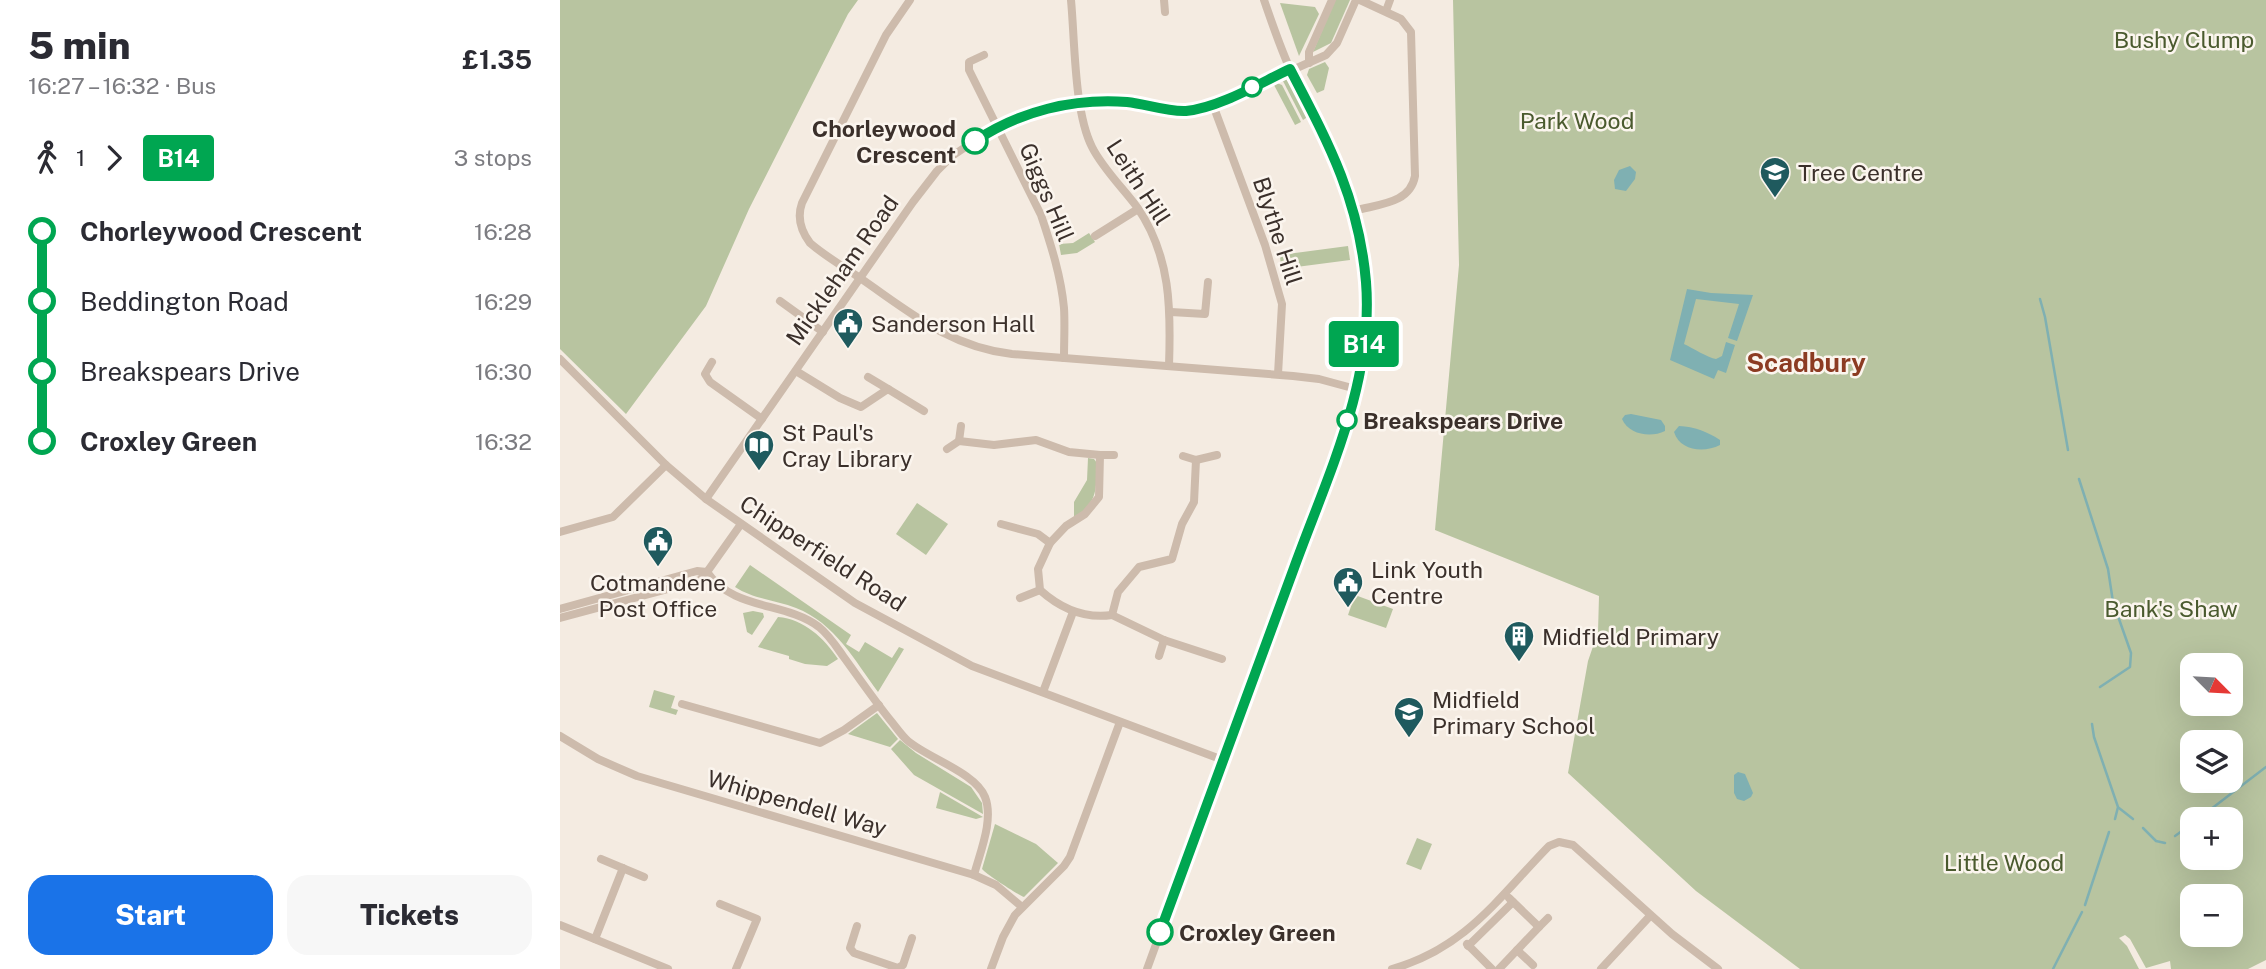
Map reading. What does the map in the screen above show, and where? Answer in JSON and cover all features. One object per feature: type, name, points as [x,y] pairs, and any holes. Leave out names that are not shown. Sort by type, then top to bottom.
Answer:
[{"type":"street","points":[[911,0],[886,35],[800,209],[802,229],[810,243],[932,328],[959,341],[993,351],[1278,374],[1318,379],[1356,389]]},
{"type":"street","name":"Leith Hill","points":[[1071,0],[1084,124],[1093,148],[1147,224],[1160,255],[1171,312],[1169,366]]},
{"type":"street","points":[[1164,0],[1165,12]]},
{"type":"street","points":[[1147,969],[1343,432],[1363,357],[1367,304],[1364,261],[1354,211],[1334,154],[1290,69],[1264,0]]},
{"type":"street","points":[[1309,63],[1309,52],[1332,0]]},
{"type":"street","points":[[1354,211],[1403,198],[1415,180],[1412,37],[1404,22],[1358,0]]},
{"type":"street","name":"Mickleham Road","points":[[706,499],[937,171],[953,156],[997,126],[1027,113],[1080,102],[1127,102],[1185,111],[1213,104],[1326,55],[1335,48],[1358,0]]},
{"type":"street","points":[[1385,11],[1390,0]]},
{"type":"street","name":"Giggs Hill","points":[[984,55],[969,62],[969,70],[1041,215],[1054,256],[1064,307],[1064,358]]},
{"type":"street","name":"Blythe Hill","points":[[1213,104],[1265,245],[1282,304],[1278,374]]},
{"type":"street","points":[[1095,236],[1138,209]]},
{"type":"street","points":[[1171,312],[1205,314],[1208,282]]},
{"type":"street","points":[[780,301],[823,332]]},
{"type":"street","points":[[783,316],[789,307]]},
{"type":"street","name":"Chipperfield Road","points":[[560,359],[666,465],[706,499],[855,603],[972,666],[1223,760]]},
{"type":"street","points":[[712,362],[705,374],[710,382],[762,419]]},
{"type":"street","points":[[796,370],[840,398],[861,407],[888,389]]},
{"type":"street","points":[[867,377],[924,411]]},
{"type":"street","points":[[959,441],[961,426]]},
{"type":"street","points":[[947,449],[959,441],[994,445],[1037,440],[1069,452],[1114,455]]},
{"type":"street","points":[[1100,455],[1099,497],[1085,514],[1066,526],[1051,543],[1038,569],[1040,590],[1053,602],[1073,612],[1097,617],[1112,615],[1164,640],[1222,659]]},
{"type":"street","points":[[1183,456],[1196,460],[1217,456]]},
{"type":"street","points":[[1112,615],[1118,592],[1139,567],[1172,559],[1182,524],[1194,502],[1196,460]]},
{"type":"street","points":[[560,532],[613,517],[666,465]]},
{"type":"street","points":[[560,618],[700,580],[741,524]]},
{"type":"street","points":[[1002,524],[1038,534],[1051,543]]},
{"type":"street","points":[[560,609],[697,571],[707,572]]},
{"type":"street","points":[[707,572],[713,581],[737,597],[790,612],[820,628],[908,741],[972,781],[985,794],[988,818],[974,875]]},
{"type":"street","points":[[1020,598],[1040,590]]},
{"type":"street","points":[[1042,692],[1073,612]]},
{"type":"street","points":[[1158,656],[1164,640]]},
{"type":"street","points":[[682,704],[820,743],[879,705]]},
{"type":"street","points":[[991,969],[1008,926],[1022,907],[1070,857],[1120,722]]},
{"type":"street","name":"Whippendell Way","points":[[560,736],[598,759],[637,776],[974,875],[996,886],[1022,907]]},
{"type":"street","points":[[1392,969],[1424,958],[1460,937],[1553,843],[1566,842],[1573,845],[1650,916],[1718,969]]},
{"type":"street","points":[[601,859],[644,877]]},
{"type":"street","points":[[595,939],[624,868]]},
{"type":"street","points":[[1505,893],[1539,927]]},
{"type":"street","points":[[1468,946],[1513,902]]},
{"type":"street","points":[[720,904],[757,919],[736,969]]},
{"type":"street","points":[[1601,969],[1650,916]]},
{"type":"street","points":[[1499,969],[1548,918]]},
{"type":"street","points":[[560,925],[646,965],[668,969]]},
{"type":"street","points":[[857,926],[850,948],[853,953],[883,966],[898,968],[902,965],[912,938]]},
{"type":"street","points":[[1460,937],[1486,967]]},
{"type":"street","points":[[1517,950],[1533,965]]},
{"type":"green space","points":[[560,0],[858,0],[848,14],[749,209],[706,306],[626,414],[560,349]]},
{"type":"green space","points":[[1335,0],[1350,0],[1331,43],[1313,52]]},
{"type":"green space","points":[[1453,0],[2266,0],[2266,960],[2248,969],[2171,969],[2170,961],[2146,968],[2125,935],[2119,938],[2127,946],[2139,969],[1800,969],[1696,891],[1568,773],[1588,661],[1598,632],[1599,596],[1435,530],[1459,265]]},
{"type":"green space","points":[[1280,3],[1315,7],[1319,14],[1299,56]]},
{"type":"green space","points":[[1325,62],[1329,68],[1324,90],[1317,93],[1307,75],[1309,69]]},
{"type":"green space","points":[[1289,78],[1309,116],[1303,120],[1283,81]]},
{"type":"green space","points":[[1274,85],[1282,85],[1301,122],[1295,125]]},
{"type":"green space","points":[[1089,233],[1095,242],[1077,253],[1061,255],[1059,244],[1073,243]]},
{"type":"green space","points":[[1348,246],[1350,260],[1281,269],[1280,255]]},
{"type":"green space","points":[[1088,458],[1097,463],[1094,495],[1088,507],[1074,519],[1074,502],[1087,480]]},
{"type":"green space","points":[[917,503],[948,524],[926,555],[896,534]]},
{"type":"green space","points":[[750,565],[851,635],[846,644],[859,652],[865,642],[892,658],[899,647],[904,649],[878,692],[843,644],[822,623],[796,608],[735,587]]},
{"type":"green space","points":[[1355,595],[1393,609],[1386,628],[1348,615]]},
{"type":"green space","points":[[743,613],[763,613],[764,617],[752,635],[747,632]]},
{"type":"green space","points":[[778,617],[805,626],[826,644],[838,659],[827,666],[805,664],[758,647]]},
{"type":"green space","points":[[654,690],[675,696],[671,708],[678,710],[676,715],[649,707]]},
{"type":"green space","points":[[877,713],[898,739],[890,747],[848,734]]},
{"type":"green space","points":[[900,740],[971,787],[982,803],[983,814],[914,775],[891,749]]},
{"type":"green space","points":[[940,792],[983,817],[976,819],[936,808]]},
{"type":"green space","points":[[995,824],[1036,844],[1058,863],[1024,897],[982,869]]},
{"type":"green space","points":[[1417,838],[1432,844],[1421,870],[1406,864]]},
{"type":"water","points":[[1630,166],[1636,172],[1635,179],[1626,191],[1615,189],[1614,180],[1619,170]]},
{"type":"water","points":[[1687,289],[1753,295],[1737,341],[1728,338],[1739,304],[1696,299],[1684,344],[1716,359],[1722,356],[1726,342],[1735,345],[1726,373],[1718,370],[1714,379],[1670,360]]},
{"type":"water","points":[[1631,414],[1661,420],[1665,431],[1647,434],[1635,432],[1622,419]]},
{"type":"water","points":[[1679,426],[1705,432],[1720,440],[1720,445],[1707,449],[1687,447],[1674,432]]},
{"type":"water","points":[[1738,772],[1745,774],[1753,793],[1744,801],[1737,799],[1734,793],[1734,775]]},
{"type":"waterway","points":[[2040,299],[2068,450]]},
{"type":"waterway","points":[[2079,479],[2108,569],[2113,602],[2131,653],[2130,667],[2100,687]]},
{"type":"waterway","points":[[2092,724],[2118,807],[2115,819]]},
{"type":"waterway","points":[[2214,807],[2266,767]]},
{"type":"waterway","points":[[2119,808],[2133,819]]},
{"type":"waterway","points":[[2143,828],[2156,841],[2165,843]]},
{"type":"waterway","points":[[2085,905],[2109,832]]},
{"type":"waterway","points":[[2175,836],[2180,832]]},
{"type":"waterway","points":[[2053,969],[2082,912]]},
{"type":"bus line","name":"B14","points":[[975,141],[997,126],[1027,113],[1080,102],[1127,102],[1185,111],[1213,104],[1290,69],[1334,154],[1357,222],[1364,261],[1367,304],[1363,357],[1352,403],[1265,649],[1160,932]]},
{"type":"place","name":"Chorleywood Crescent","points":[[975,141]]},
{"type":"place","name":"Tree Centre","points":[[1775,199]]},
{"type":"place","name":"Sanderson Hall","points":[[848,350]]},
{"type":"place","name":"Breakspears Drive","points":[[1347,420]]},
{"type":"place","name":"St Paul's Cray Library","points":[[759,472]]},
{"type":"place","name":"Cotmandene Post Office","points":[[658,568]]},
{"type":"place","name":"Link Youth Centre","points":[[1348,609]]},
{"type":"place","name":"Midfield Primary","points":[[1519,663]]},
{"type":"place","name":"Midfield Primary School","points":[[1409,739]]},
{"type":"place","name":"Croxley Green","points":[[1160,932]]},
{"type":"district","name":"Scadbury","points":[[1806,362]]},
{"type":"park label","name":"Bushy Clump","points":[[2184,39]]},
{"type":"park label","name":"Park Wood","points":[[1577,120]]},
{"type":"park label","name":"Bank's Shaw","points":[[2171,608]]},
{"type":"park label","name":"Little Wood","points":[[2004,862]]}]
